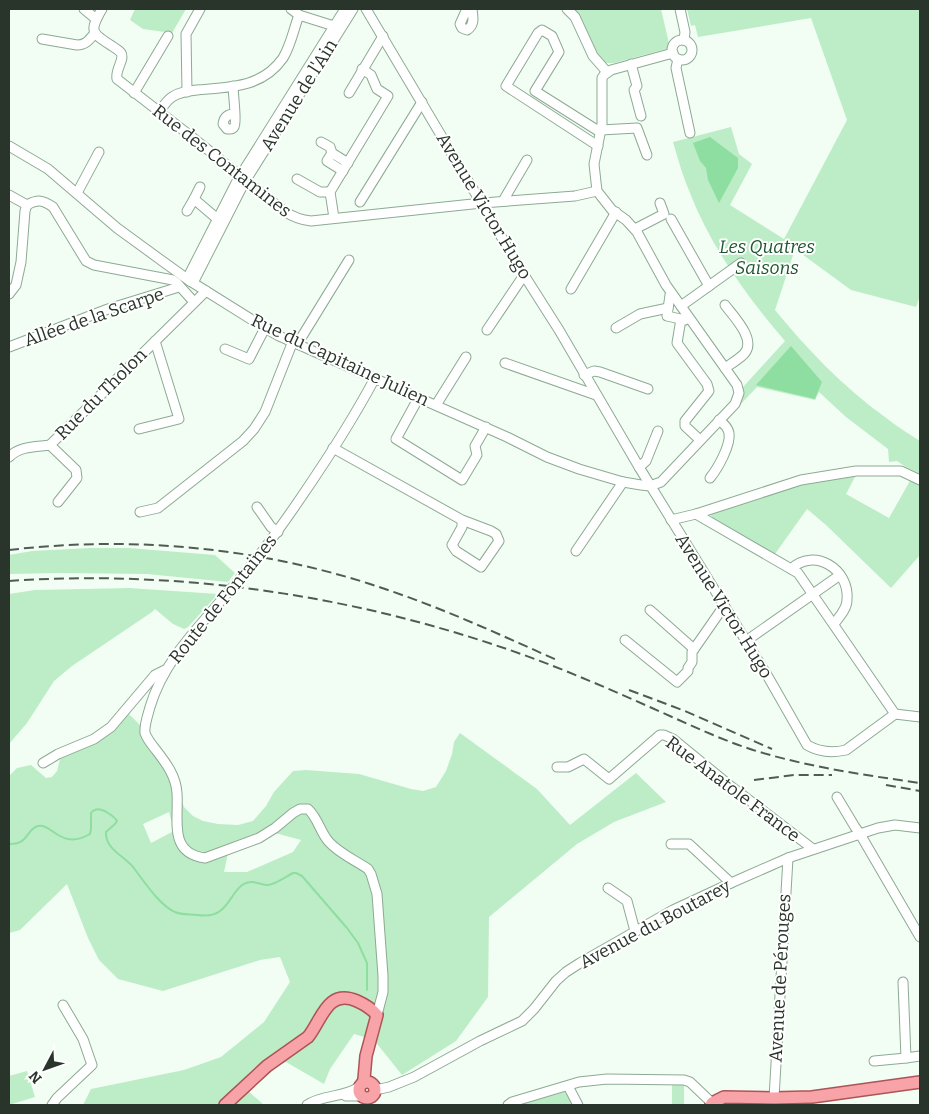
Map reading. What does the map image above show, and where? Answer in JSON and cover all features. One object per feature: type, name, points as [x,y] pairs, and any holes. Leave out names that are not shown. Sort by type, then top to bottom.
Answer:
[{"type":"main road","points":[[225,1105],[266,1066],[308,1037],[326,1007],[332,1002],[345,998],[372,1009],[376,1015],[365,1065],[368,1093]]},
{"type":"main road","points":[[711,1104],[724,1097],[774,1098],[822,1096],[920,1082]]},
{"type":"street","points":[[84,9],[96,19]]},
{"type":"street","points":[[42,39],[83,45],[95,33],[96,19],[102,9]]},
{"type":"street","points":[[188,92],[186,34],[200,9]]},
{"type":"street","points":[[291,9],[300,15],[334,26]]},
{"type":"street","name":"Avenue de l'Ain","points":[[190,281],[196,279],[220,221],[242,187],[244,170],[345,9]]},
{"type":"street","name":"Avenue de l'Ain","points":[[243,179],[249,175],[353,9]]},
{"type":"street","name":"Avenue Victor Hugo","points":[[366,9],[524,275],[559,330],[596,396],[746,641],[807,745],[818,750],[836,752],[846,750],[895,714]]},
{"type":"street","points":[[567,9],[575,17],[593,56],[607,72]]},
{"type":"street","points":[[680,9],[685,32],[684,40]]},
{"type":"street","points":[[159,112],[176,95],[248,84],[266,74],[285,53],[300,15]]},
{"type":"street","points":[[528,100],[559,52],[552,36],[542,30],[538,33],[506,86],[598,146]]},
{"type":"street","name":"Rue des Contamines","points":[[95,33],[120,51],[122,55],[117,70],[117,79],[243,179],[299,220],[311,221],[503,201],[575,196],[597,192]]},
{"type":"street","points":[[134,93],[168,36]]},
{"type":"street","points":[[349,93],[383,36]]},
{"type":"street","points":[[650,486],[661,482],[735,404],[739,393],[737,385],[725,368],[686,320],[681,306],[666,285],[637,232],[597,192],[594,164],[602,124],[602,78],[611,70],[631,64],[675,56],[686,59],[692,52],[689,42],[679,40],[673,46],[675,56],[676,68],[690,133]]},
{"type":"street","points":[[631,64],[637,86],[634,90],[640,116]]},
{"type":"street","points":[[334,218],[330,192],[388,96],[377,89],[371,75],[362,69]]},
{"type":"street","points":[[233,86],[235,114]]},
{"type":"street","points":[[535,91],[601,131],[637,128],[647,155]]},
{"type":"street","points":[[360,202],[422,102]]},
{"type":"street","points":[[321,142],[330,147],[332,153],[327,161],[345,167]]},
{"type":"street","name":"Rue du Capitaine Julien","points":[[9,146],[48,169],[176,279],[190,281],[265,328],[486,427],[547,457],[623,482],[650,486]]},
{"type":"street","points":[[77,193],[99,152]]},
{"type":"street","points":[[503,201],[528,160]]},
{"type":"street","name":"Rue des Contamines","points":[[298,179],[320,192],[330,192]]},
{"type":"street","points":[[188,211],[200,187]]},
{"type":"street","points":[[9,195],[27,205]]},
{"type":"street","points":[[194,199],[220,221]]},
{"type":"street","points":[[9,294],[16,284],[21,262],[25,211],[27,205],[39,201],[46,202],[53,207],[86,261],[94,265],[176,279],[194,302]]},
{"type":"street","points":[[634,228],[664,214],[660,203]]},
{"type":"street","points":[[570,289],[616,212]]},
{"type":"street","points":[[671,219],[709,286]]},
{"type":"street","points":[[140,512],[158,508],[243,441],[254,430],[265,412],[295,342],[350,260]]},
{"type":"street","points":[[681,306],[741,264]]},
{"type":"street","points":[[487,330],[524,275]]},
{"type":"street","name":"Allée de la Scarpe","points":[[9,347],[108,309],[176,279]]},
{"type":"street","name":"Rue du Tholon","points":[[58,502],[77,478],[76,470],[50,445],[206,291]]},
{"type":"street","points":[[672,293],[670,295],[667,316],[686,320]]},
{"type":"street","points":[[725,368],[744,354],[748,347],[748,340],[744,331],[726,305]]},
{"type":"street","points":[[616,328],[640,314],[668,308]]},
{"type":"street","points":[[686,320],[677,343],[707,384],[709,391],[684,421],[685,426],[700,440]]},
{"type":"street","points":[[225,349],[249,359],[265,328]]},
{"type":"street","points":[[140,429],[179,418],[155,341]]},
{"type":"street","points":[[436,405],[466,357]]},
{"type":"street","points":[[505,363],[596,396]]},
{"type":"street","points":[[584,375],[590,372],[600,372],[648,389]]},
{"type":"street","name":"Route de Fontaines","points":[[375,378],[333,448],[278,532],[259,557],[190,636],[165,670],[151,704],[146,723],[146,734],[174,778],[177,793],[177,833],[180,844],[187,852],[205,858],[259,838],[293,813],[300,809],[308,809],[313,814],[320,831],[329,842],[340,852],[368,870],[378,894],[383,976],[382,992],[376,1015]]},
{"type":"street","points":[[419,398],[396,439],[462,480],[477,455],[475,446],[486,427]]},
{"type":"street","points":[[710,478],[723,459],[729,437],[728,429],[719,420]]},
{"type":"street","points":[[639,467],[646,461],[658,431]]},
{"type":"street","points":[[9,457],[24,448],[50,445]]},
{"type":"street","points":[[333,448],[462,520],[496,534],[499,541],[481,567],[456,552],[452,545],[462,527],[462,520]]},
{"type":"street","points":[[671,520],[696,514],[802,480],[856,471],[900,471],[920,480]]},
{"type":"street","points":[[576,551],[623,482]]},
{"type":"street","points":[[256,507],[271,527],[278,532]]},
{"type":"street","points":[[696,514],[798,573],[895,714],[920,717]]},
{"type":"street","points":[[791,569],[801,561],[814,559],[836,569],[846,586],[848,600],[834,624]]},
{"type":"street","points":[[746,641],[840,575]]},
{"type":"street","points":[[625,640],[677,682],[688,671],[692,662],[692,652],[724,606]]},
{"type":"street","points":[[650,610],[694,649]]},
{"type":"street","points":[[44,763],[58,754],[94,739],[111,727],[155,675],[165,670]]},
{"type":"street","name":"Rue Anatole France","points":[[557,767],[568,767],[584,759],[609,779],[660,735],[664,734],[673,739],[813,849]]},
{"type":"street","points":[[837,797],[920,937]]},
{"type":"street","name":"Avenue du Boutarey","points":[[307,1105],[318,1099],[349,1093],[368,1093],[389,1087],[414,1077],[472,1045],[522,1021],[556,981],[580,962],[673,910],[731,882],[788,858],[878,828],[895,825],[920,828]]},
{"type":"street","points":[[671,844],[689,844],[731,882]]},
{"type":"street","name":"Avenue de Pérouges","points":[[774,1098],[788,858]]},
{"type":"street","points":[[608,888],[627,901],[635,931]]},
{"type":"street","points":[[903,982],[906,1058]]},
{"type":"street","points":[[52,1105],[92,1065],[82,1039],[63,1005]]},
{"type":"street","points":[[874,1061],[920,1056]]},
{"type":"street","points":[[508,1105],[512,1102],[579,1082],[607,1078],[684,1080],[690,1082],[711,1104]]},
{"type":"street","points":[[568,1086],[578,1105]]},
{"type":"green space","points":[[135,9],[186,9],[172,33],[143,29],[130,20]]},
{"type":"green space","points":[[574,9],[661,9],[670,48],[614,63],[605,63],[598,58]]},
{"type":"green space","name":"Les Quatres Saisons","points":[[687,9],[920,9],[920,296],[916,307],[851,290],[795,249],[775,310],[840,380],[893,423],[920,441],[920,474],[897,461],[889,462],[888,449],[846,417],[819,392],[815,400],[757,387],[739,406],[743,396],[743,387],[785,341],[731,271],[708,233],[687,187],[673,142],[731,127],[739,154],[752,164],[730,205],[784,239],[847,120],[811,18],[698,37],[695,25],[691,26]]},
{"type":"green space","points":[[857,473],[846,494],[889,518],[911,479],[920,483],[920,555],[891,588],[807,509],[775,554],[713,519],[711,515],[712,512],[794,485]]},
{"type":"green space","points":[[129,548],[215,555],[235,573],[228,582],[147,574],[9,574],[9,555],[32,551]]},
{"type":"green space","points":[[129,588],[218,594],[184,629],[173,624],[155,609],[72,666],[54,681],[27,723],[9,744],[9,594],[35,590]]},
{"type":"green space","points":[[128,713],[141,726],[174,782],[184,807],[193,816],[203,821],[218,824],[238,825],[253,821],[266,806],[274,792],[293,771],[306,770],[359,774],[423,791],[436,787],[446,771],[454,742],[460,733],[537,789],[570,825],[636,773],[666,802],[614,822],[577,844],[489,917],[488,997],[456,1041],[402,1075],[374,1040],[354,1034],[330,1069],[324,1084],[286,1062],[271,1068],[246,1089],[264,1105],[83,1105],[91,1089],[184,1070],[221,1057],[264,1022],[290,982],[280,957],[260,960],[163,991],[118,979],[99,960],[88,938],[67,884],[20,930],[9,933],[9,776],[17,768],[31,765],[46,778],[52,777],[57,771],[61,755]],"holes":[[[169,812],[174,831],[151,843],[143,824]],[[275,833],[301,840],[293,852],[247,872],[224,872],[228,853]]]},
{"type":"green space","points":[[27,1071],[35,1097],[9,1105],[9,1076]]},
{"type":"green space","points":[[684,1083],[684,1105],[672,1105],[672,1084]]},
{"type":"green space","points":[[568,1091],[575,1105],[519,1105]]},
{"type":"shaded area","points":[[710,137],[738,158],[738,168],[719,203],[708,180],[706,168],[700,161],[693,143]]},
{"type":"shaded area","points":[[791,346],[822,382],[815,399],[756,385]]},
{"type":"waterway","points":[[9,844],[15,844],[24,840],[31,830],[38,826],[48,828],[64,838],[72,840],[80,838],[90,834],[91,813],[98,809],[104,811],[117,821],[106,832],[112,848],[133,867],[152,892],[169,909],[183,914],[206,915],[218,913],[242,885],[249,882],[268,885],[296,873],[302,876],[358,943],[367,963],[367,990]]},
{"type":"railway","points":[[9,550],[105,544],[153,545],[248,555],[296,564],[388,590],[432,606],[559,661]]},
{"type":"railway","points":[[9,581],[74,578],[139,579],[204,584],[269,591],[397,616],[521,654],[587,680],[715,736],[753,750],[815,766],[920,783]]},
{"type":"railway","points":[[629,690],[685,711],[772,749]]},
{"type":"railway","points":[[754,780],[794,775],[832,775]]},
{"type":"railway","points":[[886,785],[920,791]]}]
